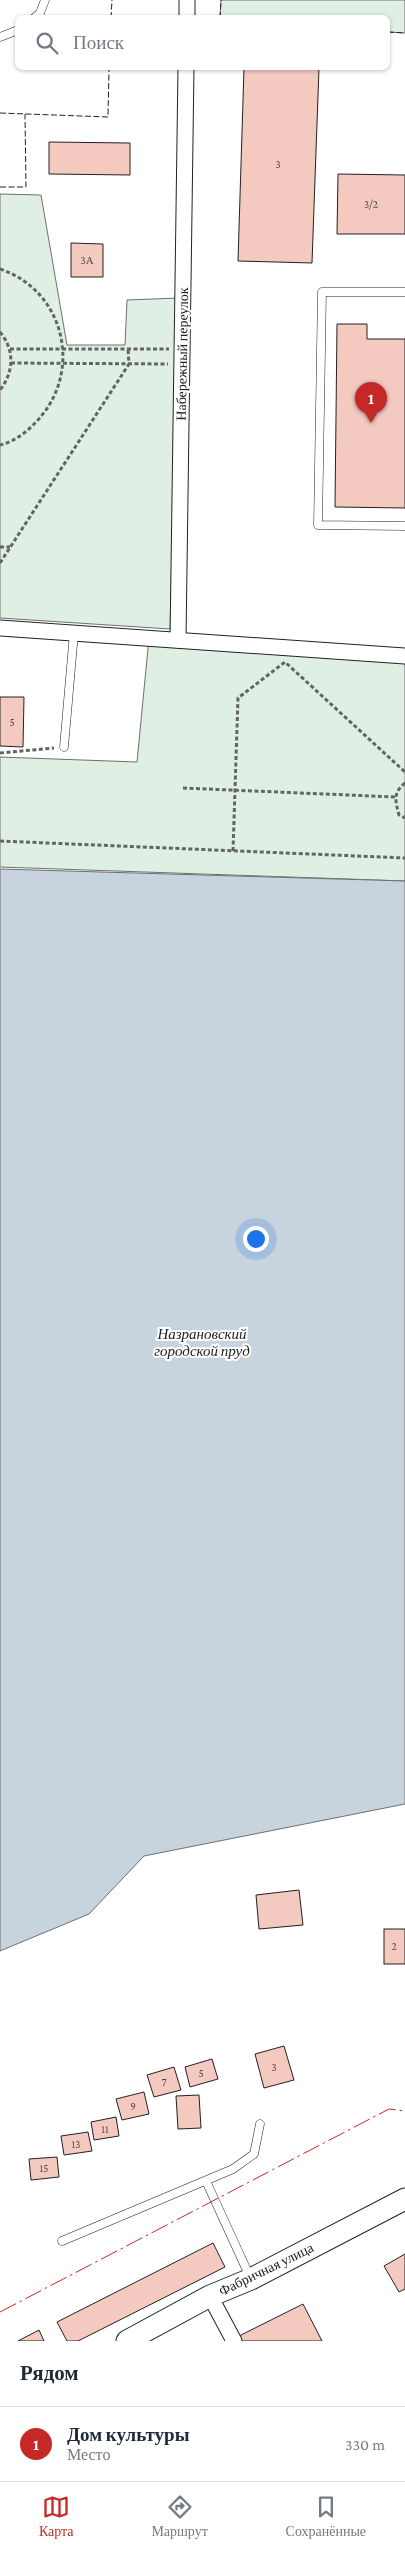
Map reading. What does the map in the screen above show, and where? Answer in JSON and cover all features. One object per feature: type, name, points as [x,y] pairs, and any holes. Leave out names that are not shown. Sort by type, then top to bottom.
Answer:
[{"type":"street","points":[[187,0],[187,15]]},
{"type":"street","name":"Набережный переулок","points":[[178,640],[186,70]]},
{"type":"street","points":[[0,628],[405,656]]},
{"type":"street","name":"Фабричная улица","points":[[127,2341],[210,2296],[251,2279],[405,2199]]},
{"type":"street","points":[[210,2296],[234,2341]]},
{"type":"lane","points":[[38,15],[45,0]]},
{"type":"lane","points":[[0,37],[15,31]]},
{"type":"lane","points":[[405,292],[322,292],[318,526],[405,526]]},
{"type":"lane","points":[[64,747],[74,633]]},
{"type":"lane","points":[[62,2241],[233,2169],[254,2154],[260,2124]]},
{"type":"lane","points":[[206,2181],[251,2279]]},
{"type":"path","points":[[0,269],[14,274],[39,293],[56,319],[64,349],[64,363],[58,389],[46,413],[27,432],[0,445]]},
{"type":"path","points":[[0,332],[10,349],[11,363],[7,381],[0,390]]},
{"type":"path","points":[[10,349],[128,349],[182,356]]},
{"type":"path","points":[[0,563],[129,364],[128,349]]},
{"type":"path","points":[[11,363],[129,364],[182,356]]},
{"type":"path","points":[[0,547],[10,547]]},
{"type":"path","points":[[232,851],[238,698],[285,662],[405,772]]},
{"type":"path","points":[[0,753],[64,747]]},
{"type":"path","points":[[405,783],[398,788],[395,797],[399,815],[405,818]]},
{"type":"path","points":[[183,788],[395,797]]},
{"type":"path","points":[[0,841],[405,858]]},
{"type":"green space","points":[[221,0],[405,0],[405,33],[390,32],[390,15],[220,15]]},
{"type":"green space","points":[[0,194],[41,195],[67,345],[125,345],[127,300],[178,298],[170,629],[0,618]]},
{"type":"green space","points":[[149,638],[405,656],[405,881],[0,867],[0,757],[137,762]]},
{"type":"water","name":"Назрановский городской пруд","points":[[0,869],[405,881],[405,1804],[144,1856],[89,1914],[0,1951]]},
{"type":"building","points":[[244,70],[319,70],[312,263],[238,261]]},
{"type":"building","points":[[49,142],[130,143],[130,175],[49,174]]},
{"type":"building","points":[[338,174],[405,175],[405,234],[337,234]]},
{"type":"building","points":[[71,243],[103,244],[103,277],[71,277]]},
{"type":"building","points":[[337,324],[367,324],[367,339],[405,339],[405,508],[335,507]]},
{"type":"building","points":[[0,697],[24,697],[23,747],[0,746]]},
{"type":"building","points":[[299,1890],[303,1925],[259,1929],[256,1895]]},
{"type":"building","points":[[384,1929],[405,1929],[405,1964],[384,1964]]},
{"type":"building","points":[[284,2046],[294,2080],[264,2088],[255,2054]]},
{"type":"building","points":[[212,2059],[218,2079],[190,2087],[185,2067]]},
{"type":"building","points":[[174,2067],[181,2090],[154,2097],[147,2075]]},
{"type":"building","points":[[144,2092],[149,2114],[122,2120],[116,2099]]},
{"type":"building","points":[[199,2095],[201,2128],[178,2129],[176,2096]]},
{"type":"building","points":[[116,2117],[119,2136],[94,2140],[91,2122]]},
{"type":"building","points":[[88,2132],[92,2151],[64,2155],[61,2136]]},
{"type":"building","points":[[57,2157],[59,2177],[31,2180],[29,2159]]},
{"type":"building","points":[[213,2243],[225,2267],[78,2341],[67,2341],[57,2322]]},
{"type":"building","points":[[405,2254],[405,2289],[399,2292],[384,2266]]},
{"type":"building","points":[[303,2304],[322,2341],[242,2341],[239,2336]]},
{"type":"building","points":[[39,2330],[44,2341],[18,2341]]},
{"type":"fence","points":[[111,15],[112,0]]},
{"type":"fence","points":[[220,15],[221,0]]},
{"type":"fence","points":[[390,32],[405,33]]},
{"type":"fence","points":[[0,113],[108,117],[109,70]]},
{"type":"fence","points":[[0,187],[26,187],[25,114]]},
{"type":"power","points":[[0,2312],[389,2109],[405,2111]]},
{"type":"place","name":"Дом культуры","points":[[371,423]]}]
